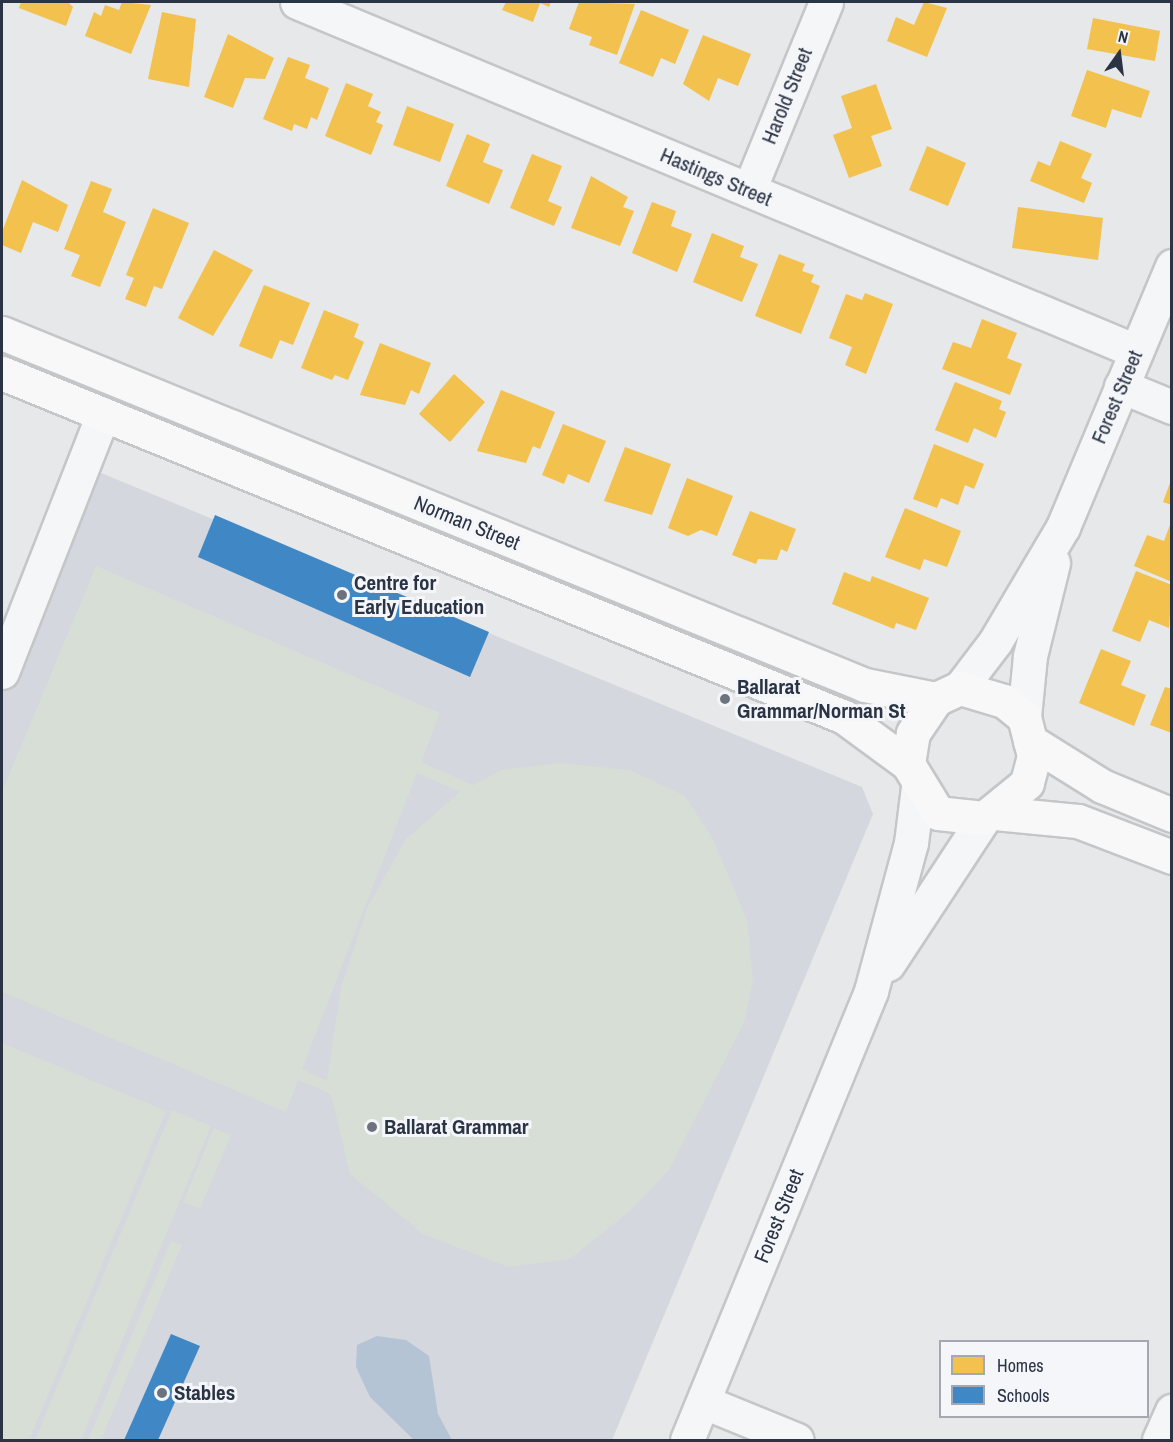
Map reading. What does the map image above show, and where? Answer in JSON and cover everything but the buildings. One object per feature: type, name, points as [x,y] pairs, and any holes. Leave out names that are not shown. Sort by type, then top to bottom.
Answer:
[{"type":"main road","name":"Norman Street","points":[[2,333],[865,685],[948,694]]},
{"type":"main road","name":"Norman Street","points":[[2,373],[844,717],[913,775]]},
{"type":"main road","points":[[1172,815],[1101,786],[1027,729],[1004,701],[948,694],[913,733],[913,775],[938,813],[1078,821],[1172,857]]},
{"type":"main road","points":[[990,816],[1027,783],[1034,756],[1027,729]]},
{"type":"street","name":"Hastings Street","points":[[297,2],[1136,351]]},
{"type":"street","name":"Harold Street","points":[[749,190],[826,2]]},
{"type":"street","name":"Forest Street","points":[[1027,729],[1030,656],[1063,527],[1172,266]]},
{"type":"street","points":[[1121,386],[1172,407]]},
{"type":"street","points":[[2,672],[103,414]]},
{"type":"street","name":"Forest Street","points":[[948,694],[995,642],[1063,527]]},
{"type":"street","name":"Forest Street","points":[[687,1440],[871,991],[910,843],[913,775]]},
{"type":"street","name":"Forest Street","points":[[871,991],[990,816]]},
{"type":"street","points":[[704,1402],[797,1440]]},
{"type":"street","points":[[1159,1440],[1172,1411]]},
{"type":"shaded area","name":"Ballarat Grammar","points":[[72,461],[862,787],[873,814],[612,1440],[2,1440],[2,628]]},
{"type":"shaded area","points":[[96,566],[440,713],[421,762],[473,785],[502,770],[559,763],[630,770],[685,796],[713,839],[747,920],[753,979],[744,1023],[669,1170],[631,1210],[570,1259],[508,1267],[423,1234],[350,1174],[331,1094],[298,1080],[286,1112],[2,992],[2,792]],"holes":[[[417,773],[460,792],[406,839],[368,906],[341,987],[327,1081],[302,1069]]]},
{"type":"shaded area","points":[[2,1043],[166,1111],[29,1440],[2,1440]]},
{"type":"shaded area","points":[[172,1110],[211,1126],[81,1440],[35,1440]]},
{"type":"shaded area","points":[[214,1128],[231,1135],[200,1209],[183,1202]]},
{"type":"shaded area","points":[[171,1241],[182,1245],[101,1440],[88,1440]]},
{"type":"water","points":[[377,1336],[406,1340],[429,1356],[438,1414],[452,1440],[414,1440],[370,1397],[356,1367],[357,1345]]},
{"type":"place","name":"Centre for Early Education","points":[[342,595]]},
{"type":"place","name":"Ballarat Grammar/Norman St","points":[[725,699]]},
{"type":"place","name":"Ballarat Grammar","points":[[372,1127]]},
{"type":"place","name":"Stables","points":[[162,1393]]}]
